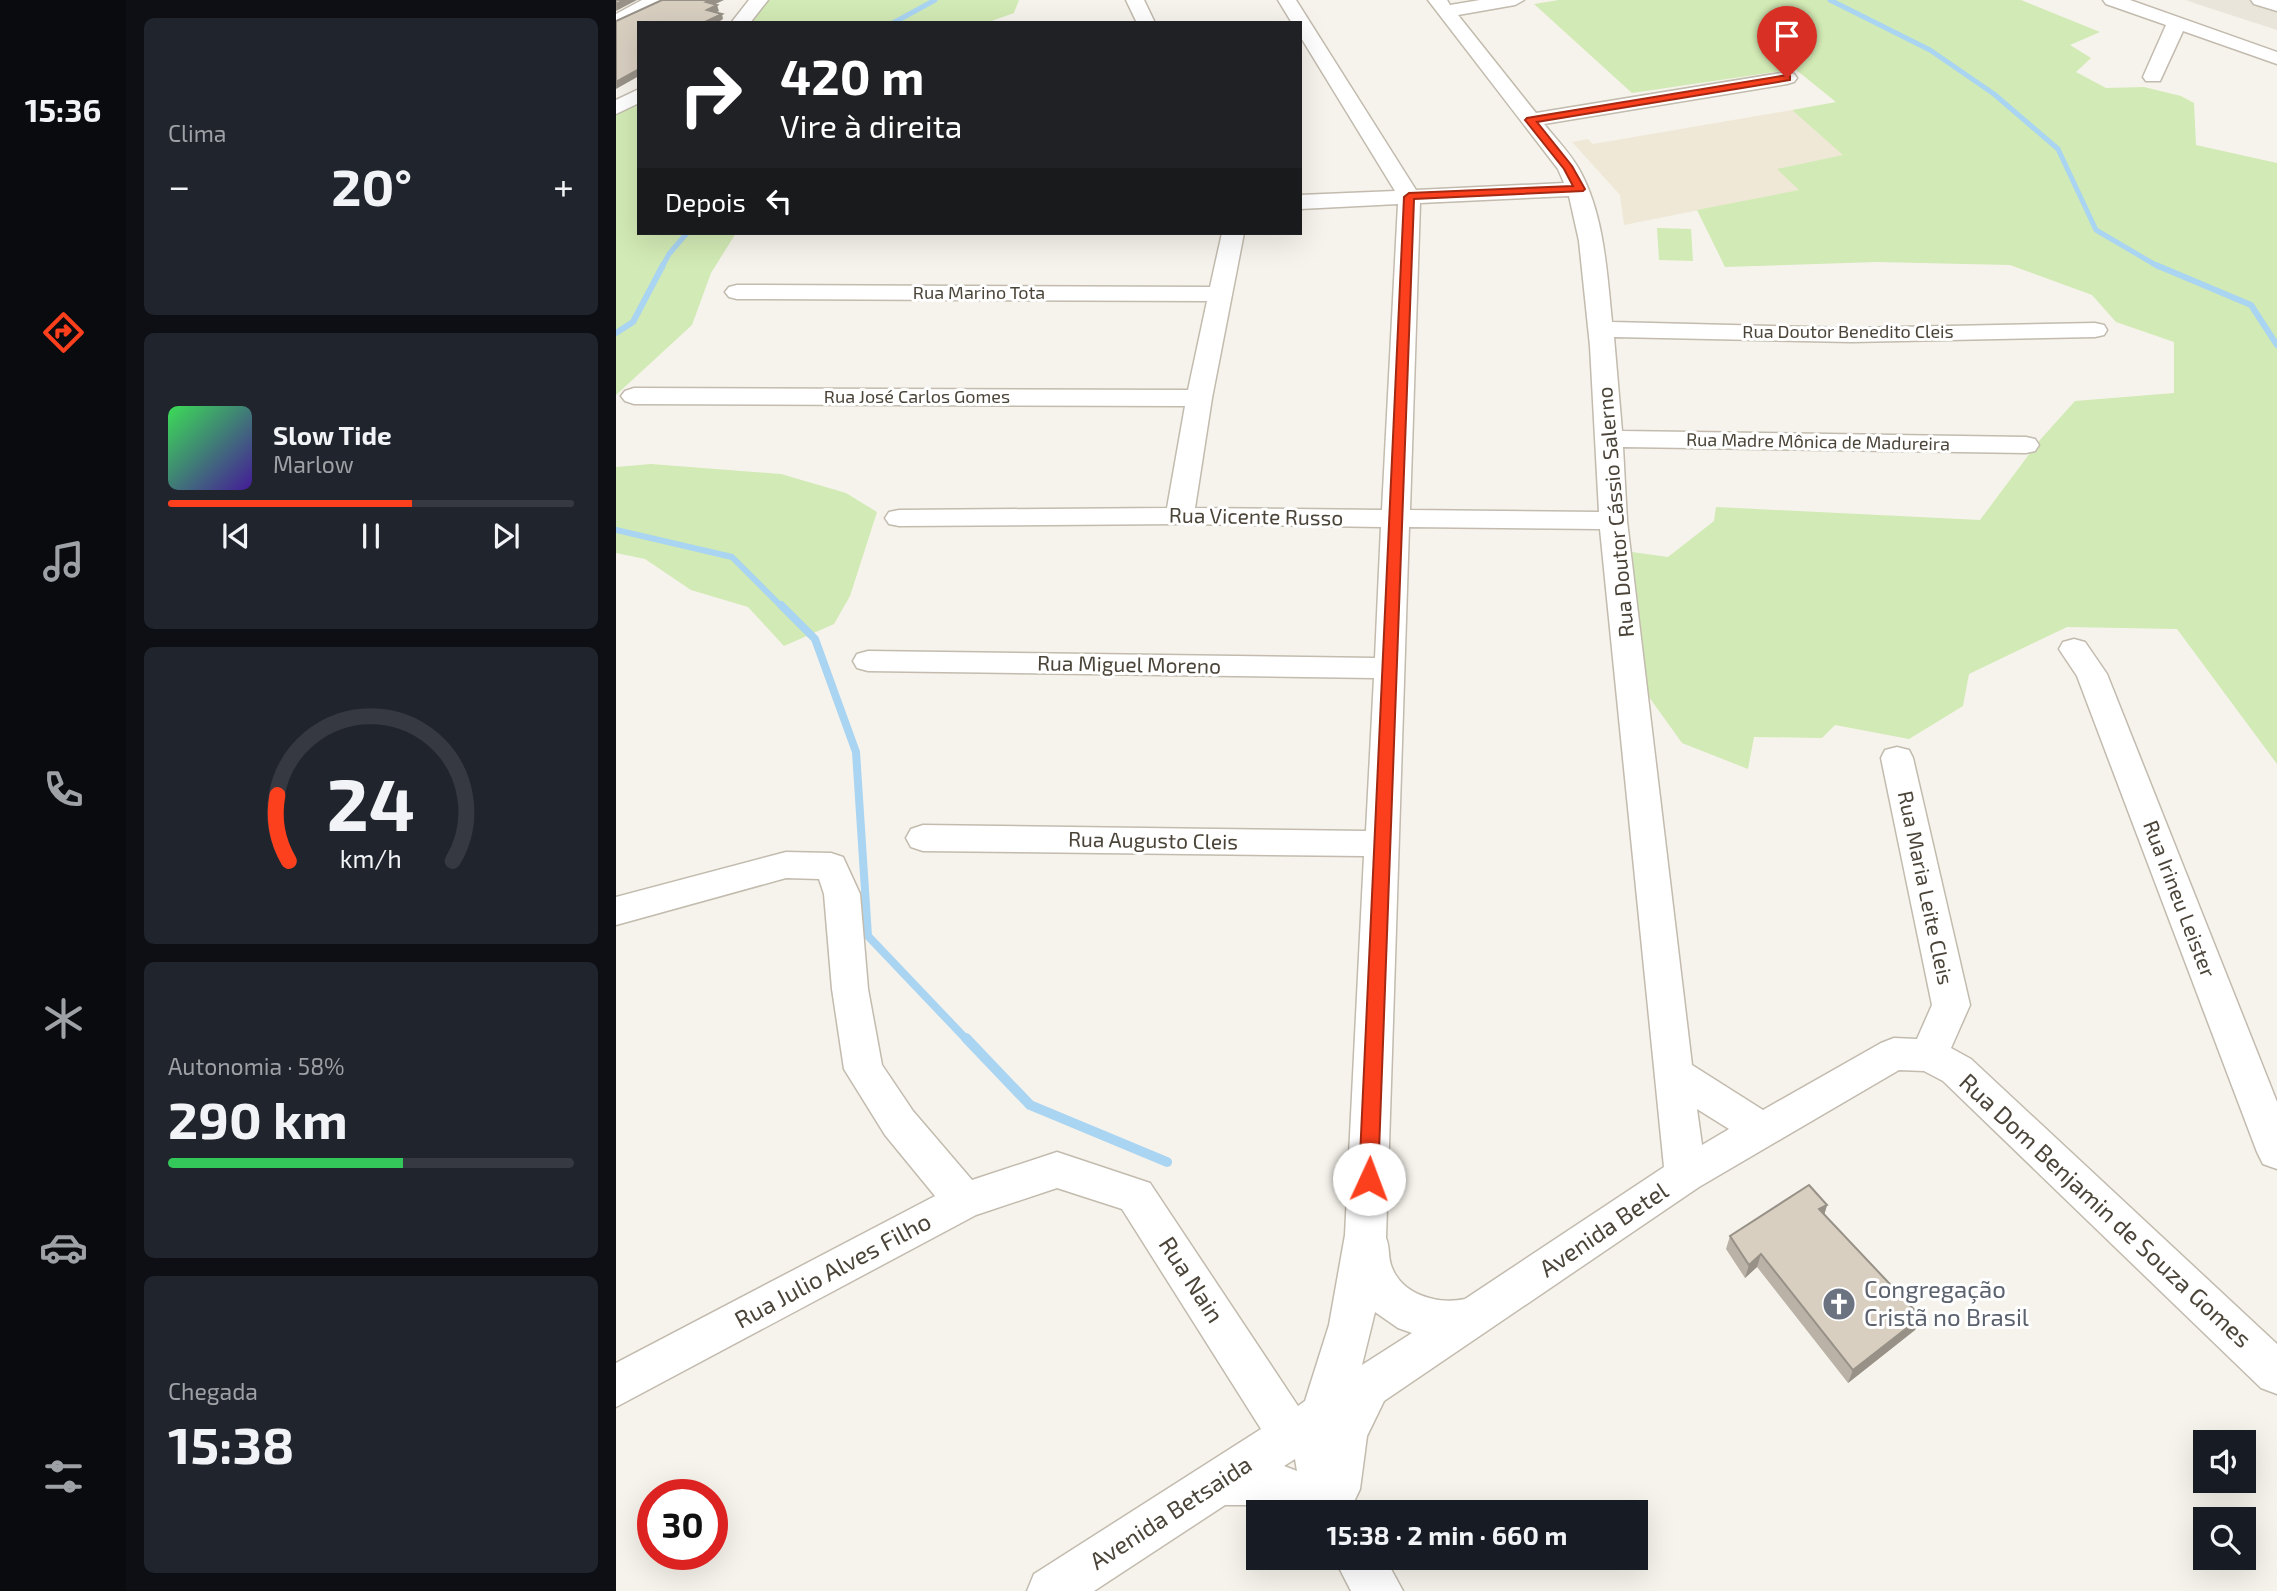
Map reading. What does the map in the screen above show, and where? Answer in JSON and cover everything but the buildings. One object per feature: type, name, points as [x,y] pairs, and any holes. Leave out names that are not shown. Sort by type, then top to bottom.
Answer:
[{"type":"street","points":[[616,21],[656,0]]},
{"type":"street","points":[[742,21],[759,0]]},
{"type":"street","points":[[1135,0],[1145,21]]},
{"type":"street","points":[[1287,0],[1300,21]]},
{"type":"street","points":[[1441,5],[1515,0]]},
{"type":"street","points":[[2112,0],[2176,25],[2277,58]]},
{"type":"street","points":[[2260,0],[2277,5]]},
{"type":"street","name":"Rua Doutor Cássio Salerno","points":[[1441,5],[1568,169],[1586,210],[1602,329],[1611,439],[1613,521],[1685,1175]]},
{"type":"street","points":[[1302,24],[1409,197],[1366,1235],[1352,1325],[1306,1425],[1317,1438],[1320,1485],[1325,1500]]},
{"type":"street","points":[[2153,77],[2176,25]]},
{"type":"street","points":[[1530,120],[1787,78]]},
{"type":"street","points":[[616,108],[637,96]]},
{"type":"street","points":[[1302,202],[1579,189]]},
{"type":"street","points":[[1180,516],[1199,398],[1233,235]]},
{"type":"street","name":"Rua Marino Tota","points":[[737,292],[1222,294]]},
{"type":"street","name":"Rua Doutor Benedito Cleis","points":[[1602,329],[1851,335],[2095,330]]},
{"type":"street","name":"Rua José Carlos Gomes","points":[[634,396],[1199,398]]},
{"type":"street","name":"Rua Madre Mônica de Madureira","points":[[1611,439],[2026,445]]},
{"type":"street","name":"Rua Vicente Russo","points":[[899,517],[1180,516],[1613,521]]},
{"type":"street","name":"Rua Irineu Leister","points":[[2074,649],[2092,674],[2277,1152]]},
{"type":"street","name":"Rua Miguel Moreno","points":[[868,661],[1390,668]]},
{"type":"street","name":"Rua Maria Leite Cleis","points":[[1897,758],[1951,1005],[1929,1055]]},
{"type":"street","name":"Rua Augusto Cleis","points":[[923,838],[1382,844]]},
{"type":"street","points":[[616,911],[786,865],[831,866],[842,894],[850,989],[863,1069],[899,1123],[964,1201]]},
{"type":"street","name":"Avenida Betel","points":[[1306,1425],[1475,1317],[1685,1175],[1761,1129],[1894,1054],[1929,1055]]},
{"type":"street","name":"Rua Dom Benjamin de Souza Gomes","points":[[1929,1055],[1957,1070],[2277,1373]]},
{"type":"street","points":[[1672,1072],[1761,1129]]},
{"type":"street","name":"Rua Julio Alves Filho","points":[[616,1386],[964,1201],[1057,1170]]},
{"type":"street","name":"Rua Nain","points":[[1057,1170],[1136,1196],[1306,1425]]},
{"type":"street","points":[[1366,1235],[1371,1270],[1386,1294],[1407,1312],[1434,1321],[1459,1322],[1475,1317]]},
{"type":"street","points":[[1338,1500],[1338,1456],[1349,1417],[1389,1370],[1416,1346],[1417,1334],[1407,1312]]},
{"type":"street","name":"Avenida Betsaida","points":[[1051,1591],[1306,1425]]},
{"type":"street","points":[[1219,1482],[1248,1479],[1279,1487],[1311,1500]]},
{"type":"street","points":[[1366,1570],[1379,1591]]},
{"type":"shaded area","points":[[2186,0],[2277,0],[2277,30],[2197,4]]},
{"type":"shaded area","points":[[1792,110],[1844,155],[1778,169],[1800,190],[1624,225],[1620,195],[1572,142],[1588,139],[1593,144]]},
{"type":"green space","points":[[764,0],[1019,0],[1014,13],[992,21],[744,21]]},
{"type":"green space","points":[[1559,0],[2021,0],[2100,32],[2070,45],[2091,58],[2076,72],[2106,88],[2144,87],[2181,96],[2194,103],[2196,145],[2277,163],[2277,764],[2177,629],[2067,627],[1969,674],[1963,706],[1909,739],[1835,725],[1822,738],[1754,737],[1748,769],[1682,743],[1649,697],[1632,552],[1668,557],[1714,521],[1716,507],[1980,520],[2039,441],[2075,401],[2174,393],[2174,342],[2116,322],[2092,295],[2010,265],[1877,262],[1725,267],[1697,210],[1799,190],[1777,169],[1843,155],[1792,110],[1836,102],[1795,69],[1632,93],[1534,4]]},
{"type":"green space","points":[[637,101],[637,235],[735,235],[711,273],[692,325],[616,395],[616,113]]},
{"type":"green space","points":[[1657,228],[1691,229],[1693,261],[1659,260]]},
{"type":"green space","points":[[651,464],[781,474],[846,493],[877,512],[850,596],[834,624],[784,646],[748,607],[691,590],[645,559],[616,553],[616,467]]},
{"type":"waterway","points":[[897,21],[935,0]]},
{"type":"waterway","points":[[1830,0],[1930,50],[1994,94],[2058,149],[2096,230],[2159,267]]},
{"type":"waterway","points":[[662,267],[685,235]]},
{"type":"waterway","points":[[616,333],[633,322],[663,265]]},
{"type":"waterway","points":[[2156,265],[2251,305],[2277,345]]},
{"type":"waterway","points":[[616,530],[732,557],[782,607]]},
{"type":"waterway","points":[[781,605],[815,639],[856,752],[868,936],[967,1040]]},
{"type":"waterway","points":[[966,1038],[1030,1105],[1167,1162]]},
{"type":"place","name":"Congregação Cristã no Brasil","points":[[1839,1304]]},
{"type":"route","points":[[1369,1179],[1409,197],[1579,189],[1568,169],[1530,120],[1787,78]]}]
